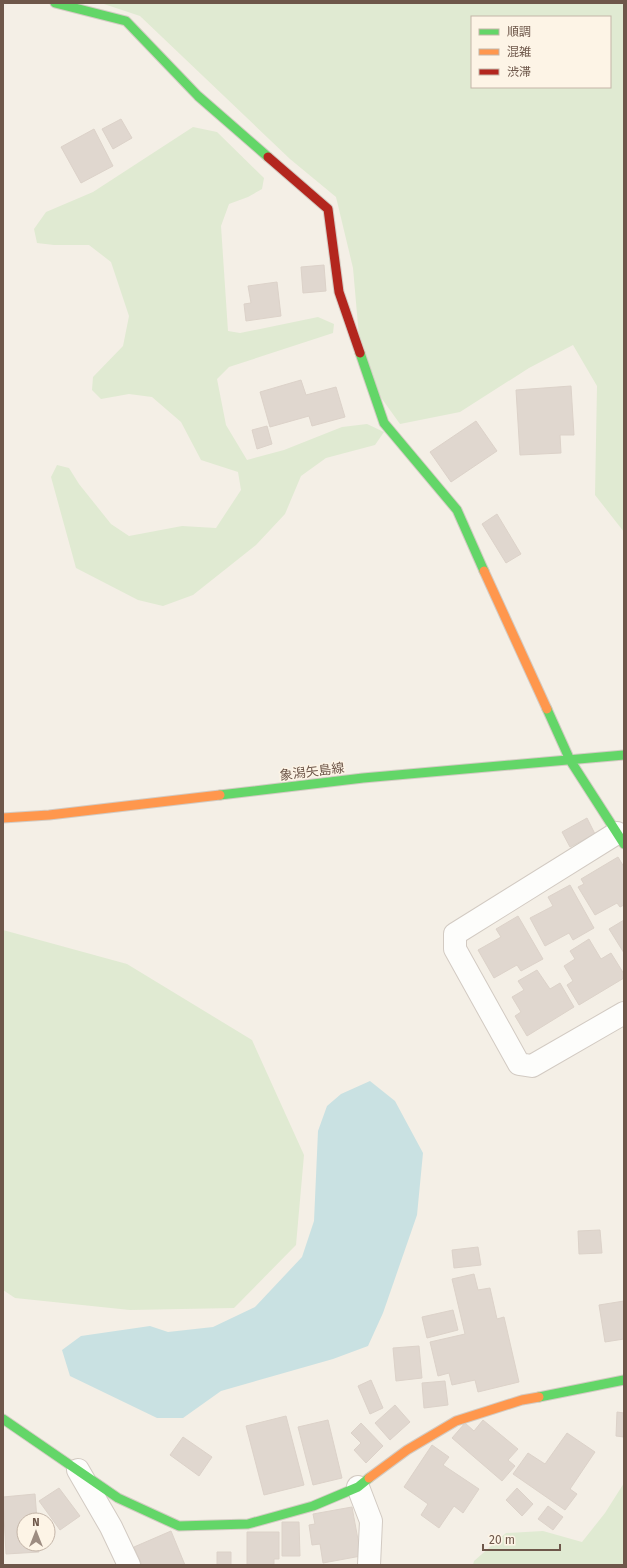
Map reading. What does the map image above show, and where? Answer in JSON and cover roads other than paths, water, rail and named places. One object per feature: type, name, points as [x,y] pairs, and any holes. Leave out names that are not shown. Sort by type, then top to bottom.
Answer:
[{"type":"street","points":[[55,3],[126,21],[198,96],[328,209],[339,292],[384,423],[457,510],[570,760],[621,838],[455,934],[455,949],[519,1064],[532,1066],[624,1013]]},
{"type":"street","name":"象潟矢島線","points":[[3,818],[50,815],[363,778],[624,754]]},
{"type":"street","points":[[3,1419],[118,1498],[179,1526],[248,1524],[313,1506],[358,1487],[407,1450],[456,1421],[522,1400],[624,1380]]},
{"type":"street","points":[[78,1470],[111,1527],[129,1565]]},
{"type":"street","points":[[358,1487],[371,1521],[369,1565]]},
{"type":"water","points":[[370,1081],[395,1101],[423,1153],[417,1215],[383,1313],[368,1346],[333,1359],[221,1391],[183,1418],[157,1418],[70,1376],[62,1350],[81,1336],[150,1326],[168,1332],[213,1327],[255,1307],[302,1257],[314,1221],[318,1131],[327,1106],[341,1094]]}]
